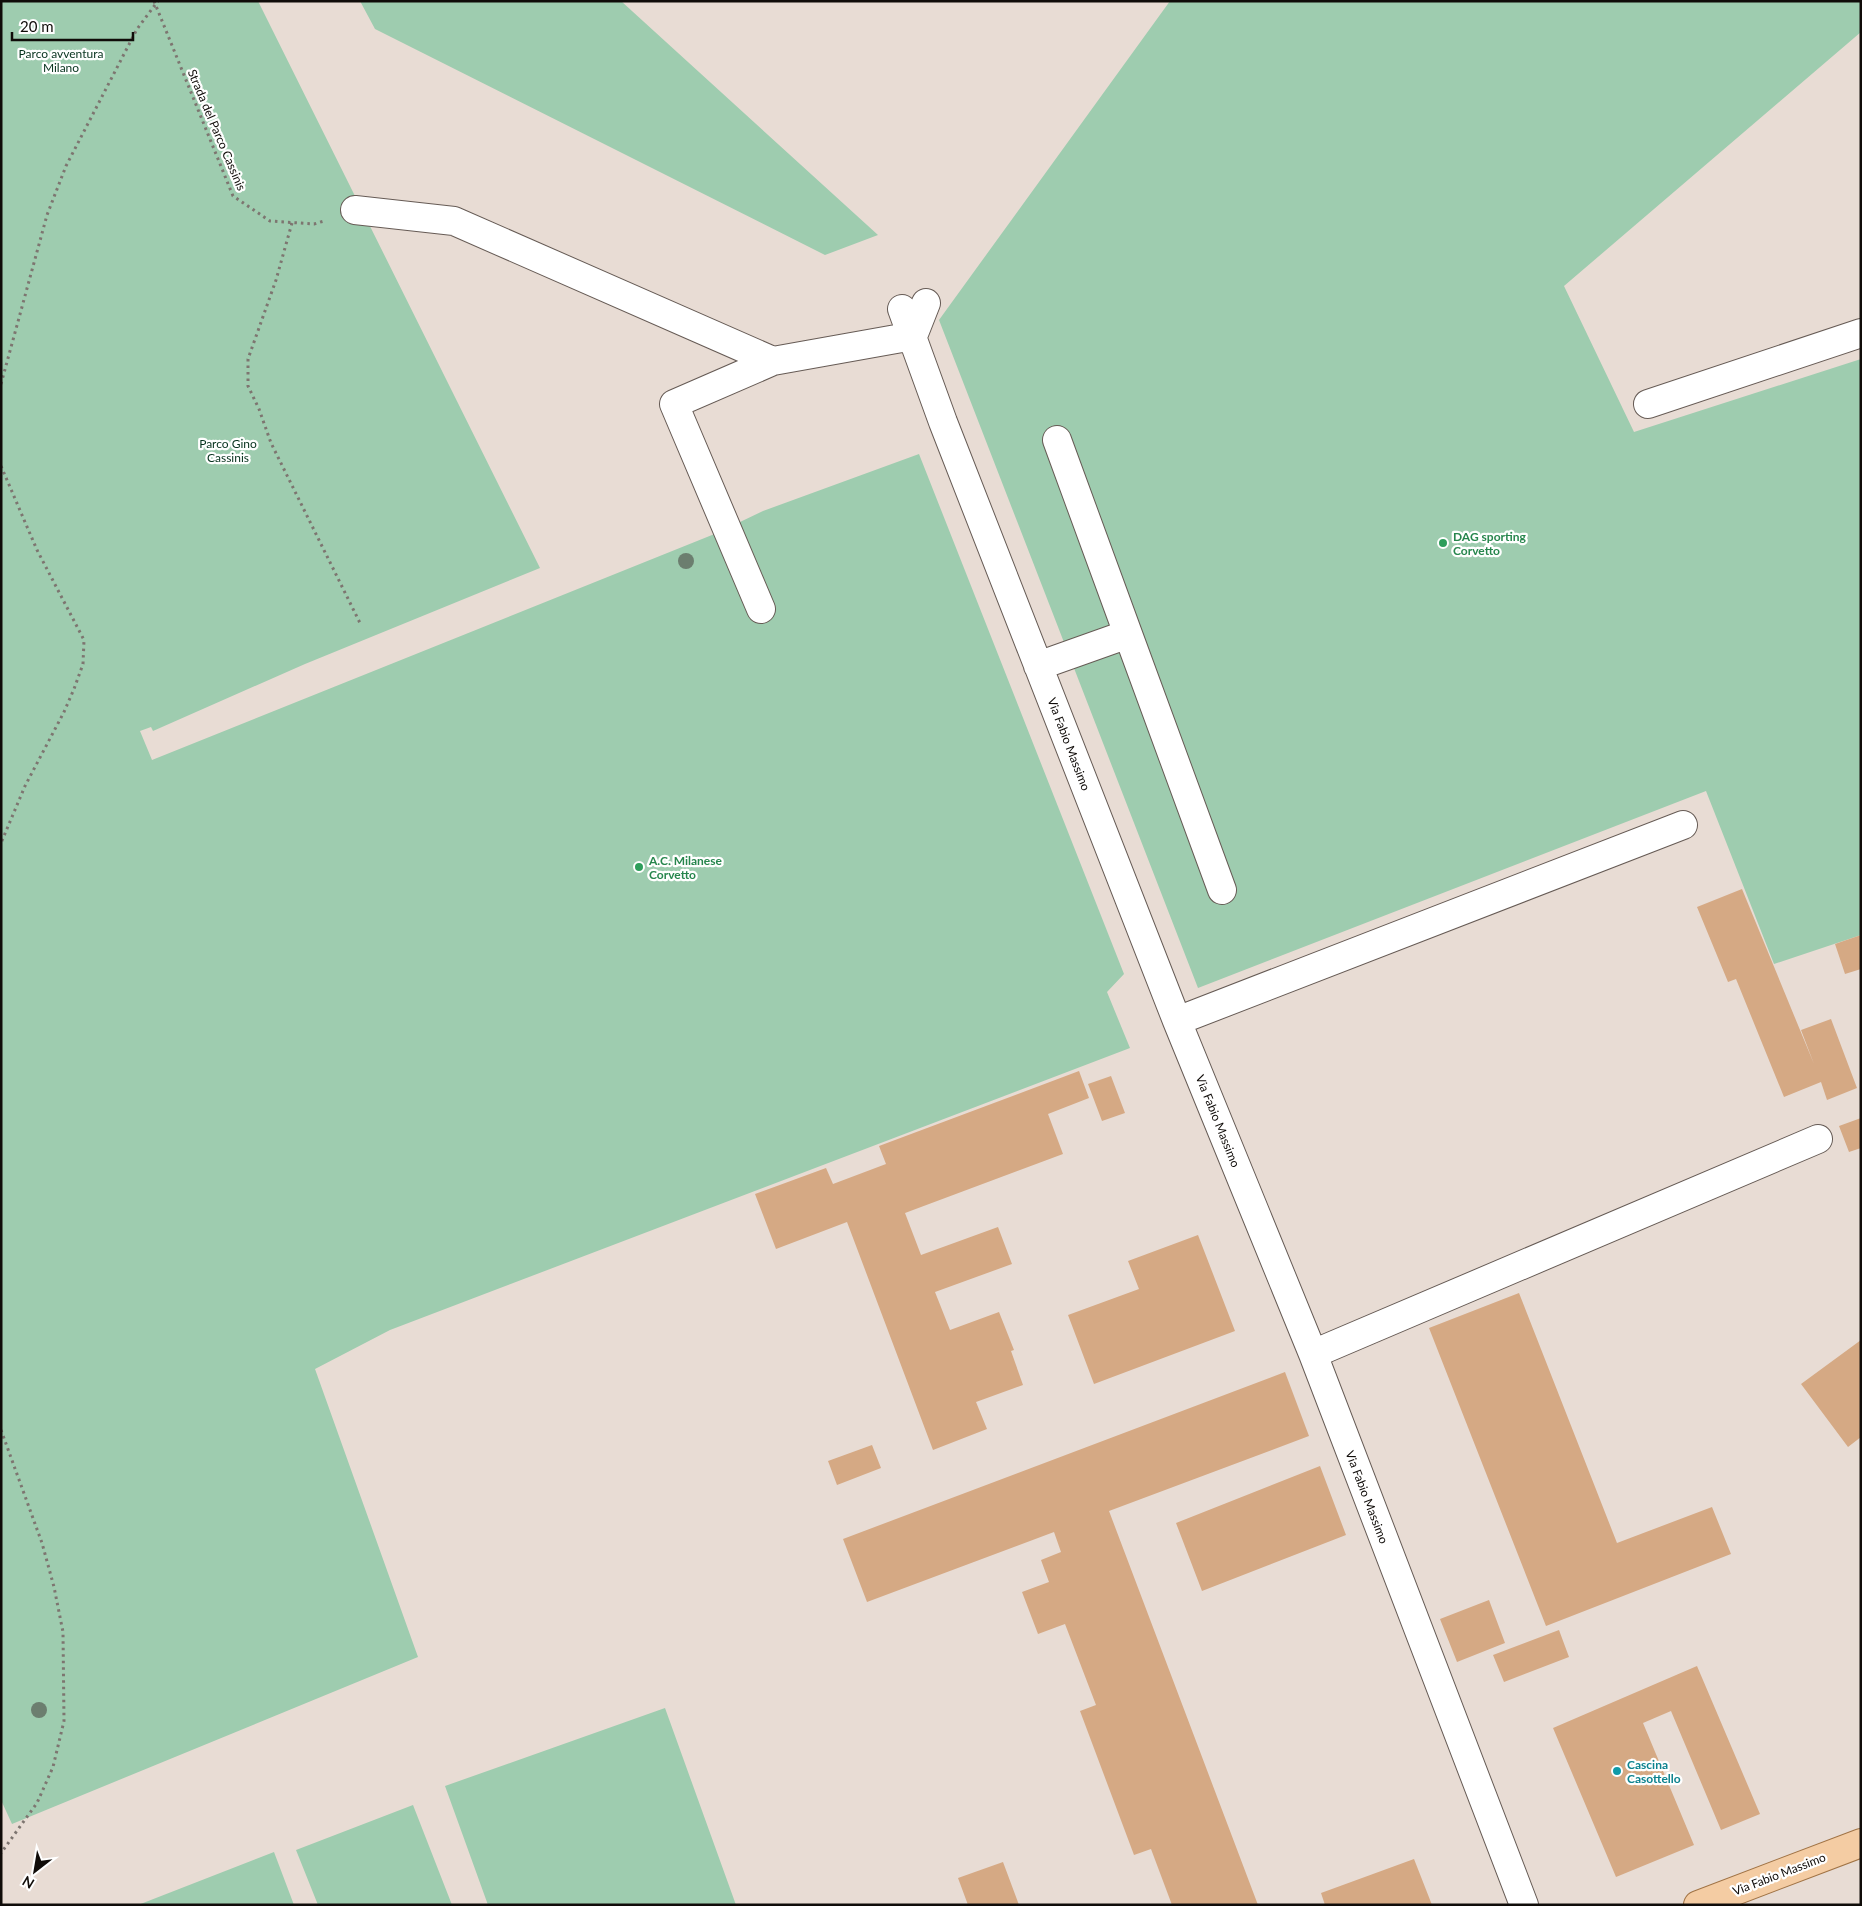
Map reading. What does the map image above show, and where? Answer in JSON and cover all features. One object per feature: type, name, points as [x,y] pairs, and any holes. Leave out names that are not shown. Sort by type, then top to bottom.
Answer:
[{"type":"main road","name":"Via Fabio Massimo","points":[[1698,1905],[1861,1843]]},
{"type":"street","points":[[355,210],[454,221],[773,361]]},
{"type":"street","points":[[761,609],[674,404],[773,361],[913,336],[914,306]]},
{"type":"street","points":[[1648,404],[1861,333]]},
{"type":"street","name":"Via Fabio Massimo","points":[[913,336],[943,422],[1177,1021],[1313,1354],[1524,1905]]},
{"type":"street","points":[[1057,440],[1222,890]]},
{"type":"street","points":[[1038,666],[1128,634]]},
{"type":"street","points":[[1177,1021],[1684,825]]},
{"type":"street","points":[[1313,1354],[1818,1139]]},
{"type":"path","name":"Strada del Parco Cassinis","points":[[156,2],[233,196],[270,221],[314,224],[355,210]]},
{"type":"path","points":[[1,384],[47,215],[66,166],[137,29],[156,2]]},
{"type":"path","points":[[292,223],[276,280],[248,359],[248,386],[259,409],[271,443],[362,626]]},
{"type":"path","points":[[1,466],[37,550],[84,640],[83,664],[74,689],[25,786],[1,843]]},
{"type":"path","points":[[1,1430],[36,1526],[54,1587],[63,1632],[64,1721],[52,1767],[37,1803],[1,1853]]},
{"type":"green space","points":[[1,1],[258,1],[540,568],[305,664],[153,731],[151,727],[140,731],[152,760],[717,533],[763,511],[919,454],[1124,974],[1107,992],[1130,1048],[390,1330],[315,1369],[418,1657],[12,1824],[1,1800]]},
{"type":"green space","points":[[360,1],[621,1],[878,235],[825,255],[375,29]]},
{"type":"green space","name":"DAG sporting Corvetto","points":[[1170,1],[1861,1],[1861,32],[1564,286],[1634,432],[1861,359],[1861,935],[1774,964],[1706,791],[1198,988],[939,320]]},
{"type":"green space","points":[[665,1708],[736,1905],[488,1905],[445,1786]]},
{"type":"green space","points":[[413,1805],[452,1905],[318,1905],[296,1850]]},
{"type":"green space","points":[[274,1852],[294,1905],[138,1905]]},
{"type":"building","points":[[1742,889],[1814,1064],[1801,1030],[1831,1019],[1857,1088],[1827,1100],[1821,1082],[1784,1097],[1736,979],[1728,982],[1697,907]]},
{"type":"building","points":[[1861,935],[1861,969],[1845,974],[1835,944]]},
{"type":"building","points":[[1079,1071],[1089,1098],[1048,1114],[1063,1154],[905,1213],[921,1255],[998,1227],[1012,1264],[935,1292],[950,1330],[999,1312],[1014,1350],[1011,1351],[1023,1385],[976,1402],[987,1429],[933,1450],[847,1222],[776,1249],[755,1194],[826,1168],[833,1184],[886,1164],[879,1146]]},
{"type":"building","points":[[1111,1076],[1125,1113],[1102,1121],[1088,1084]]},
{"type":"building","points":[[1861,1118],[1861,1148],[1849,1152],[1839,1126]]},
{"type":"building","points":[[1198,1235],[1235,1331],[1094,1384],[1068,1315],[1139,1289],[1128,1261]]},
{"type":"building","points":[[1519,1293],[1617,1543],[1712,1507],[1731,1554],[1546,1626],[1429,1328]]},
{"type":"building","points":[[1861,1340],[1861,1437],[1848,1447],[1801,1384]]},
{"type":"building","points":[[1285,1372],[1309,1436],[1109,1511],[1258,1905],[1172,1905],[1151,1849],[1134,1855],[1080,1711],[1096,1705],[1065,1624],[1038,1634],[1022,1592],[1049,1582],[1041,1560],[1061,1552],[1054,1532],[867,1602],[843,1539]]},
{"type":"building","points":[[872,1445],[881,1468],[837,1485],[828,1461]]},
{"type":"building","points":[[1320,1466],[1346,1535],[1202,1591],[1176,1523]]},
{"type":"building","points":[[1489,1600],[1505,1643],[1457,1662],[1440,1619]]},
{"type":"building","points":[[1559,1630],[1569,1657],[1504,1682],[1493,1655]]},
{"type":"building","name":"Cascina Casottello","points":[[1697,1666],[1760,1814],[1721,1830],[1671,1711],[1643,1723],[1694,1845],[1616,1877],[1553,1728]]},
{"type":"building","points":[[1414,1859],[1432,1905],[1325,1905],[1321,1893]]},
{"type":"building","points":[[1003,1862],[1019,1905],[968,1905],[958,1878]]},
{"type":"place","name":"DAG sporting Corvetto","points":[[1443,543]]},
{"type":"place","name":"A.C. Milanese Corvetto","points":[[639,867]]},
{"type":"place","name":"Cascina Casottello","points":[[1617,1771]]},
{"type":"park label","name":"Parco avventura Milano","points":[[61,60]]},
{"type":"park label","name":"Parco Gino Cassinis","points":[[228,450]]}]
